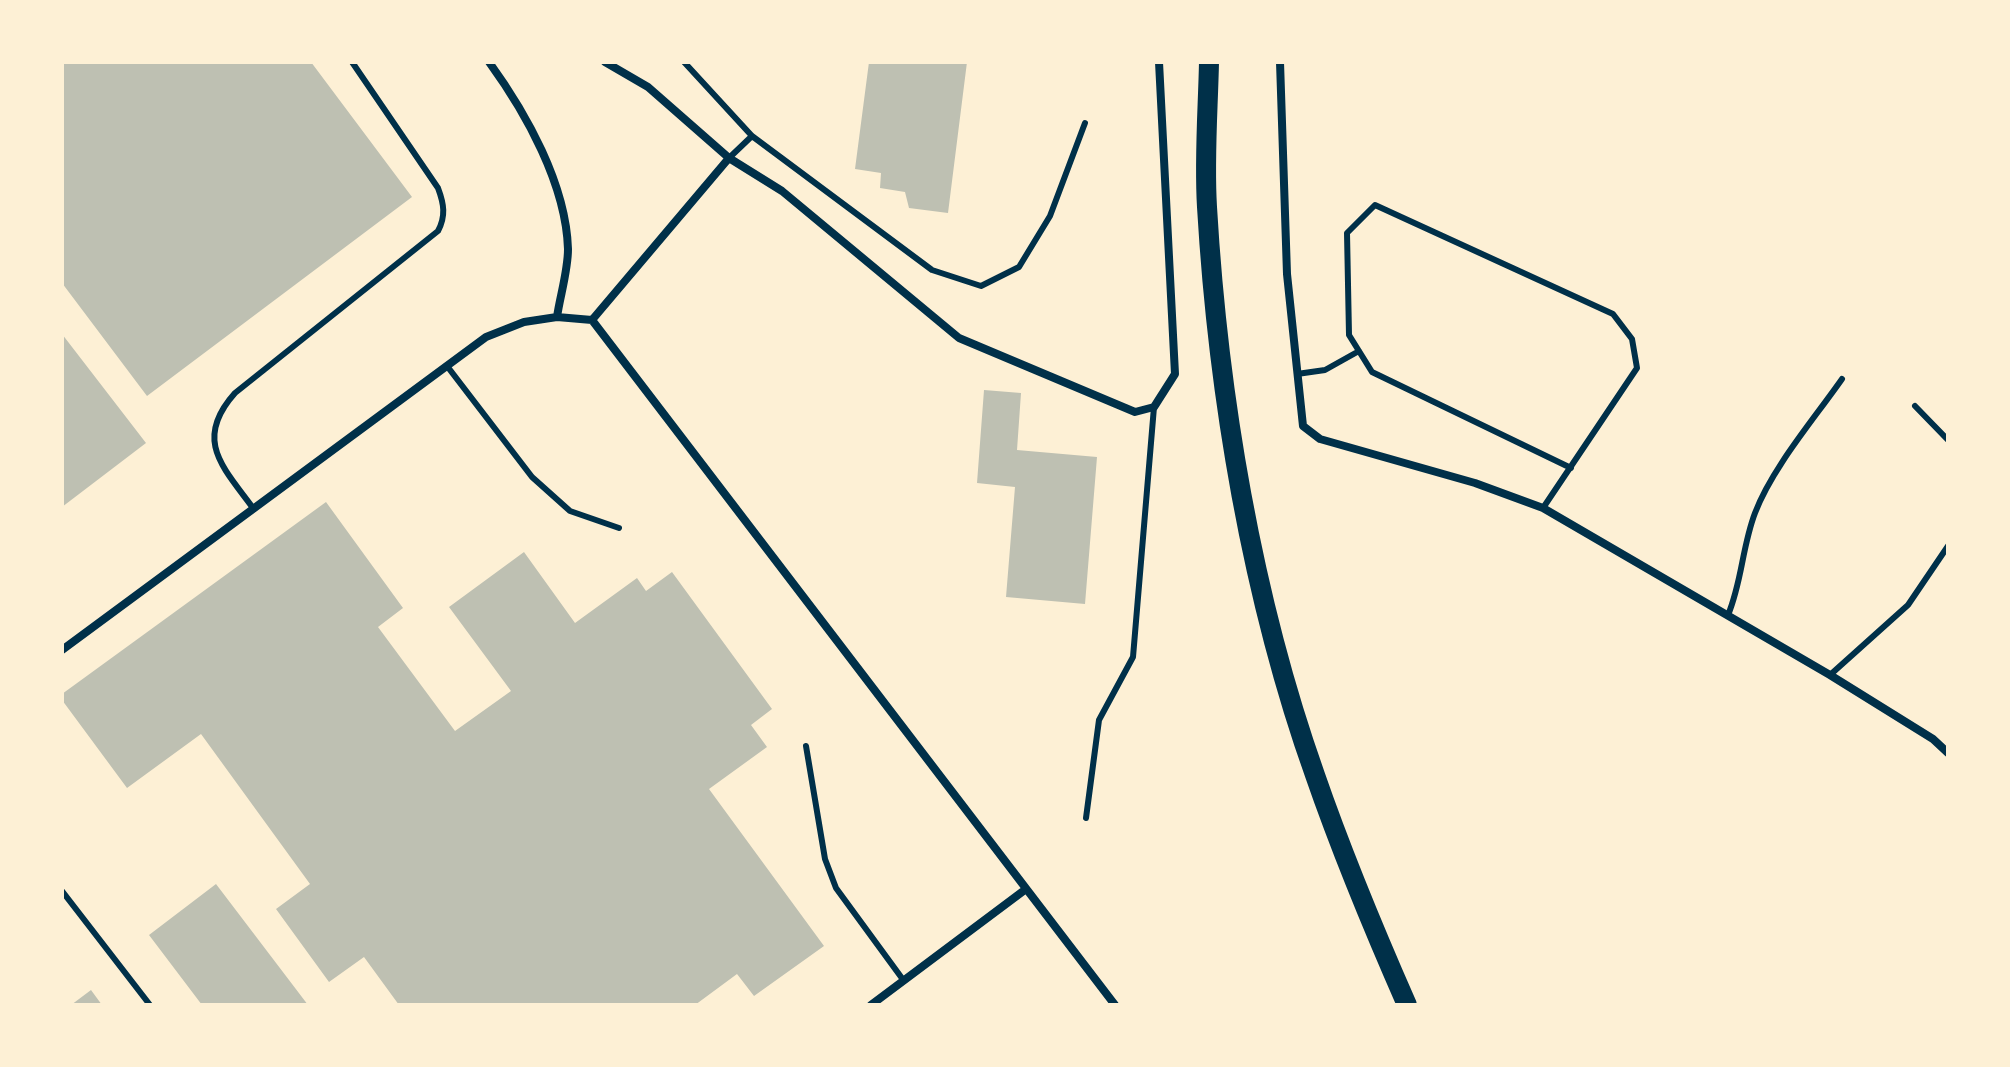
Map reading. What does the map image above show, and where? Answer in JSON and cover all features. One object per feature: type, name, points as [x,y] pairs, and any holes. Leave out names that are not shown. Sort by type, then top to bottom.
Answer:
[{"type":"main road","points":[[1209,62],[1207,205],[1227,395],[1268,614],[1314,773],[1370,920],[1407,1005]]},
{"type":"street","points":[[489,62],[523,109],[555,187],[568,250],[557,317]]},
{"type":"street","points":[[605,62],[648,87],[729,158],[782,191],[959,338],[1135,412],[1154,407],[1175,374],[1159,62]]},
{"type":"street","points":[[1280,62],[1287,274],[1303,426],[1320,439],[1475,483],[1543,508],[1830,675],[1933,739],[1948,753]]},
{"type":"street","points":[[592,320],[729,158]]},
{"type":"street","points":[[62,650],[486,337],[524,322],[557,317],[592,320],[1115,1005]]},
{"type":"street","points":[[871,1005],[1026,889]]},
{"type":"lane","points":[[253,508],[220,464],[214,447],[213,429],[221,409],[235,393],[438,231],[443,222],[445,211],[438,188],[352,62]]},
{"type":"lane","points":[[684,62],[752,136],[932,270],[981,286],[1019,267],[1050,216],[1085,123]]},
{"type":"lane","points":[[729,158],[752,136]]},
{"type":"lane","points":[[1543,508],[1571,468],[1637,368],[1632,339],[1613,314],[1375,205],[1347,233],[1349,335],[1372,372],[1571,468]]},
{"type":"lane","points":[[1297,374],[1325,370],[1359,351]]},
{"type":"lane","points":[[447,366],[532,477],[570,511],[619,528]]},
{"type":"lane","points":[[1728,615],[1742,575],[1755,512],[1767,489],[1842,379]]},
{"type":"lane","points":[[1915,406],[1948,440]]},
{"type":"lane","points":[[1086,818],[1099,720],[1133,657],[1154,407]]},
{"type":"lane","points":[[1830,675],[1908,605],[1948,546]]},
{"type":"lane","points":[[806,746],[825,859],[836,888],[904,981]]},
{"type":"lane","points":[[62,891],[150,1005]]},
{"type":"building","points":[[62,62],[311,62],[412,197],[147,396],[62,283]]},
{"type":"building","points":[[869,62],[967,62],[948,213],[909,208],[905,192],[880,188],[881,173],[855,169]]},
{"type":"building","points":[[62,334],[146,443],[62,507]]},
{"type":"building","points":[[984,390],[1021,393],[1017,450],[1097,457],[1085,604],[1006,597],[1015,487],[977,483]]},
{"type":"building","points":[[326,502],[403,608],[378,627],[455,731],[511,691],[449,607],[524,552],[575,623],[637,578],[646,591],[672,572],[772,709],[751,725],[767,747],[709,789],[824,946],[754,996],[737,974],[695,1005],[399,1005],[364,957],[329,982],[276,909],[310,884],[201,734],[127,788],[62,700],[62,694]]},
{"type":"building","points":[[216,884],[308,1005],[202,1005],[149,935]]},
{"type":"building","points":[[91,990],[102,1005],[71,1005]]}]
